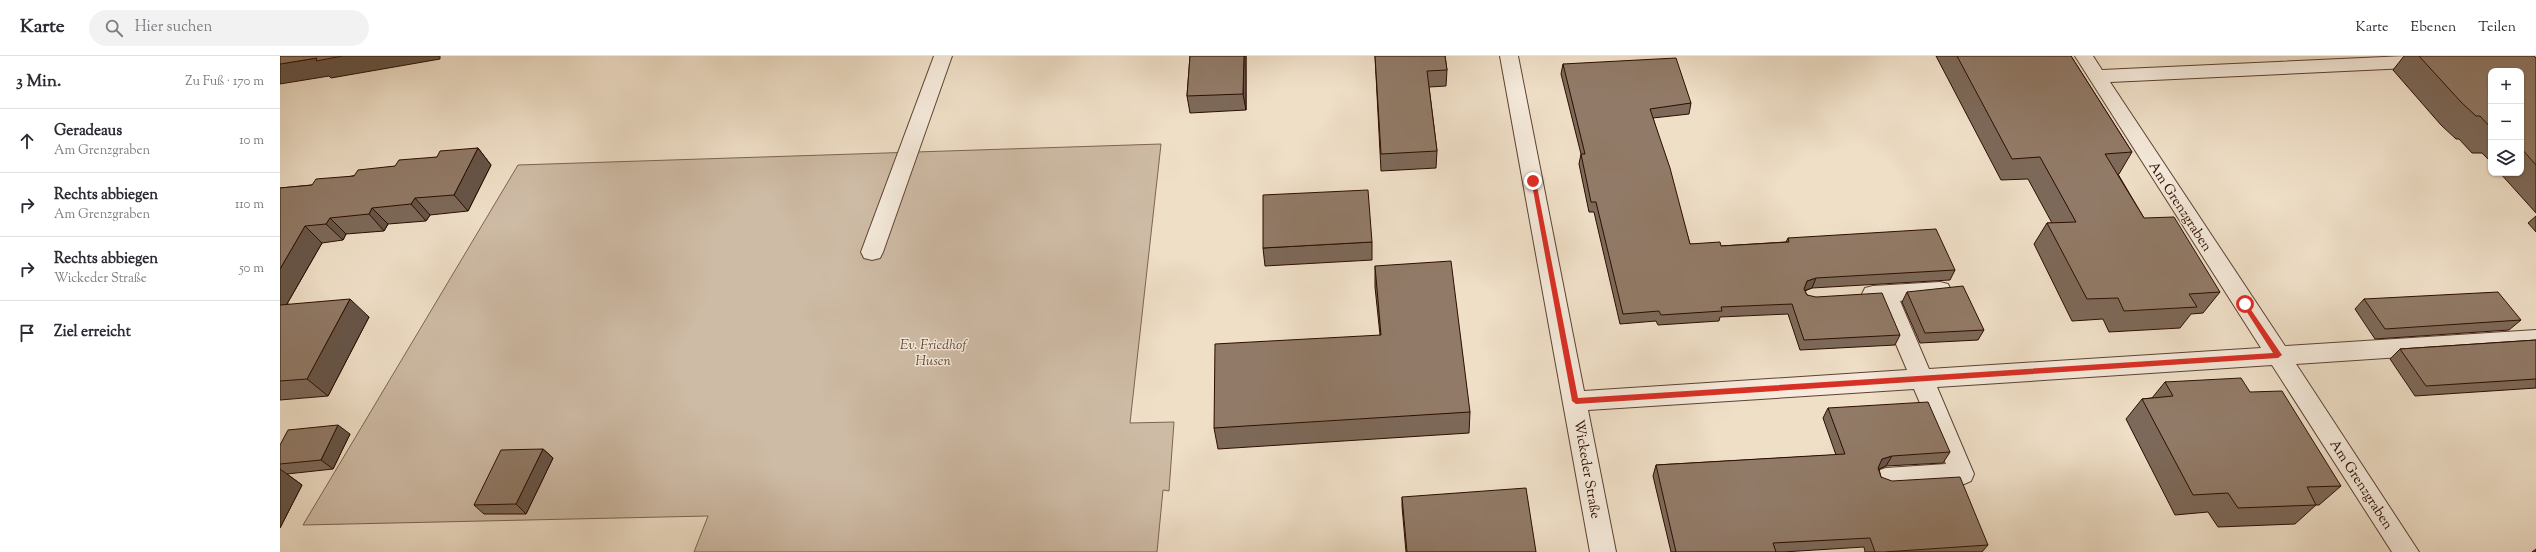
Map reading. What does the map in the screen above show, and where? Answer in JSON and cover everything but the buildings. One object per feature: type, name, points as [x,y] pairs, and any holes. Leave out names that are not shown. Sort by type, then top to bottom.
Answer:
[{"type":"street","points":[[872,252],[943,56]]},
{"type":"street","name":"Wickeder Straße","points":[[1508,56],[1576,401],[1603,552]]},
{"type":"street","name":"Am Grenzgraben","points":[[2084,56],[2406,552]]},
{"type":"street","points":[[2097,76],[2444,61]]},
{"type":"street","points":[[1856,296],[1948,289]]},
{"type":"street","points":[[1886,294],[1962,474],[1886,480]]},
{"type":"street","points":[[1576,401],[2536,339]]},
{"type":"green space","name":"Ev. Friedhof Husen","points":[[1161,144],[1130,423],[1174,422],[1169,491],[1163,490],[1157,552],[694,552],[708,516],[303,525],[518,165]]},
{"type":"route","points":[[1533,181],[1576,401],[2278,355],[2245,304]]}]
